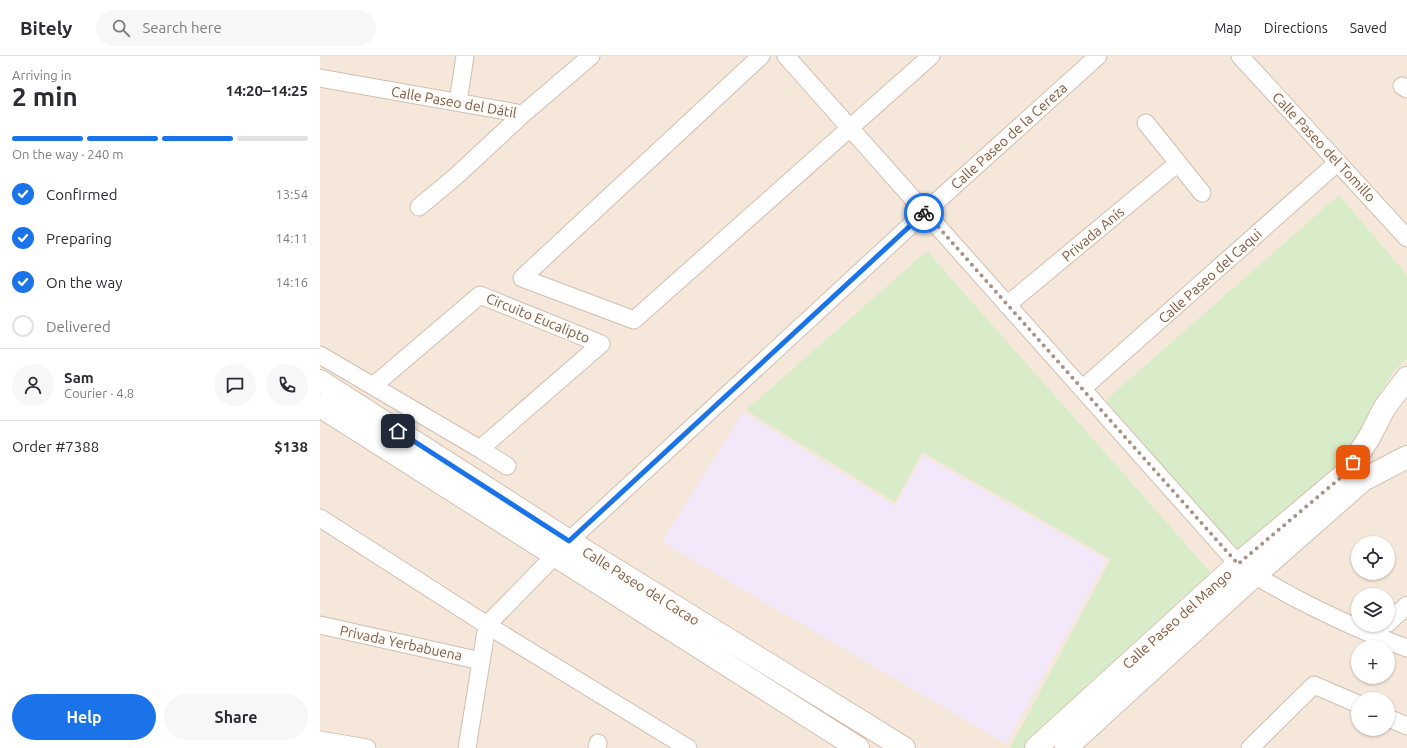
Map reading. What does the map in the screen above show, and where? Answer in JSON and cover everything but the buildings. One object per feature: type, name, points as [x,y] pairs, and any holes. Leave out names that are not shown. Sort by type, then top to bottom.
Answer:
[{"type":"street","points":[[458,102],[466,56]]},
{"type":"street","name":"Calle Paseo del Dátil","points":[[320,78],[523,114],[591,56]]},
{"type":"street","points":[[761,56],[522,278],[634,320],[931,56]]},
{"type":"street","points":[[786,56],[1082,389],[1246,570],[1330,616],[1351,622]]},
{"type":"street","name":"Calle Paseo de la Cereza","points":[[487,625],[562,548],[925,212],[1098,56]]},
{"type":"street","name":"Calle Paseo del Tomillo","points":[[1240,56],[1407,238]]},
{"type":"street","points":[[419,207],[523,114]]},
{"type":"street","points":[[1146,123],[1202,193]]},
{"type":"street","name":"Calle Paseo del Caqui","points":[[1082,389],[1338,162]]},
{"type":"street","name":"Privada Anís","points":[[1007,305],[1178,163]]},
{"type":"street","name":"Circuito Eucalipto","points":[[373,386],[480,295],[601,344],[480,449]]},
{"type":"street","points":[[320,355],[507,466]]},
{"type":"street","name":"Calle Paseo del Mango","points":[[1066,748],[1345,474],[1370,438],[1386,407],[1407,378]]},
{"type":"street","name":"Calle Paseo del Cacao","points":[[320,381],[562,548],[858,748]]},
{"type":"street","name":"Calle Paseo del Cacao","points":[[320,406],[904,748]]},
{"type":"street","name":"Calle Paseo del Mango","points":[[1036,748],[1246,570],[1362,480],[1407,457]]},
{"type":"street","points":[[320,518],[487,625],[688,748]]},
{"type":"street","points":[[1395,616],[1407,605]]},
{"type":"street","points":[[467,748],[487,625]]},
{"type":"street","name":"Privada Yerbabuena","points":[[320,626],[481,661]]},
{"type":"street","points":[[1383,632],[1407,648]]},
{"type":"street","points":[[1250,748],[1314,684],[1351,701]]},
{"type":"street","points":[[1395,721],[1407,726]]},
{"type":"street","points":[[320,740],[367,748]]},
{"type":"shaded area","points":[[320,56],[1407,56],[1407,748],[320,748]]},
{"type":"shaded area","points":[[743,412],[895,506],[923,456],[1107,560],[1006,744],[662,542]]},
{"type":"green space","points":[[1339,195],[1407,275],[1407,358],[1393,372],[1369,413],[1351,455],[1237,555],[1106,400]]},
{"type":"green space","points":[[927,251],[1212,574],[1030,748],[1010,748],[1111,559],[922,452],[895,502],[746,410]]},
{"type":"way so far","points":[[924,213],[925,212],[1238,564],[1345,474],[1353,462]]},
{"type":"route","points":[[398,431],[569,541],[924,213]]}]
